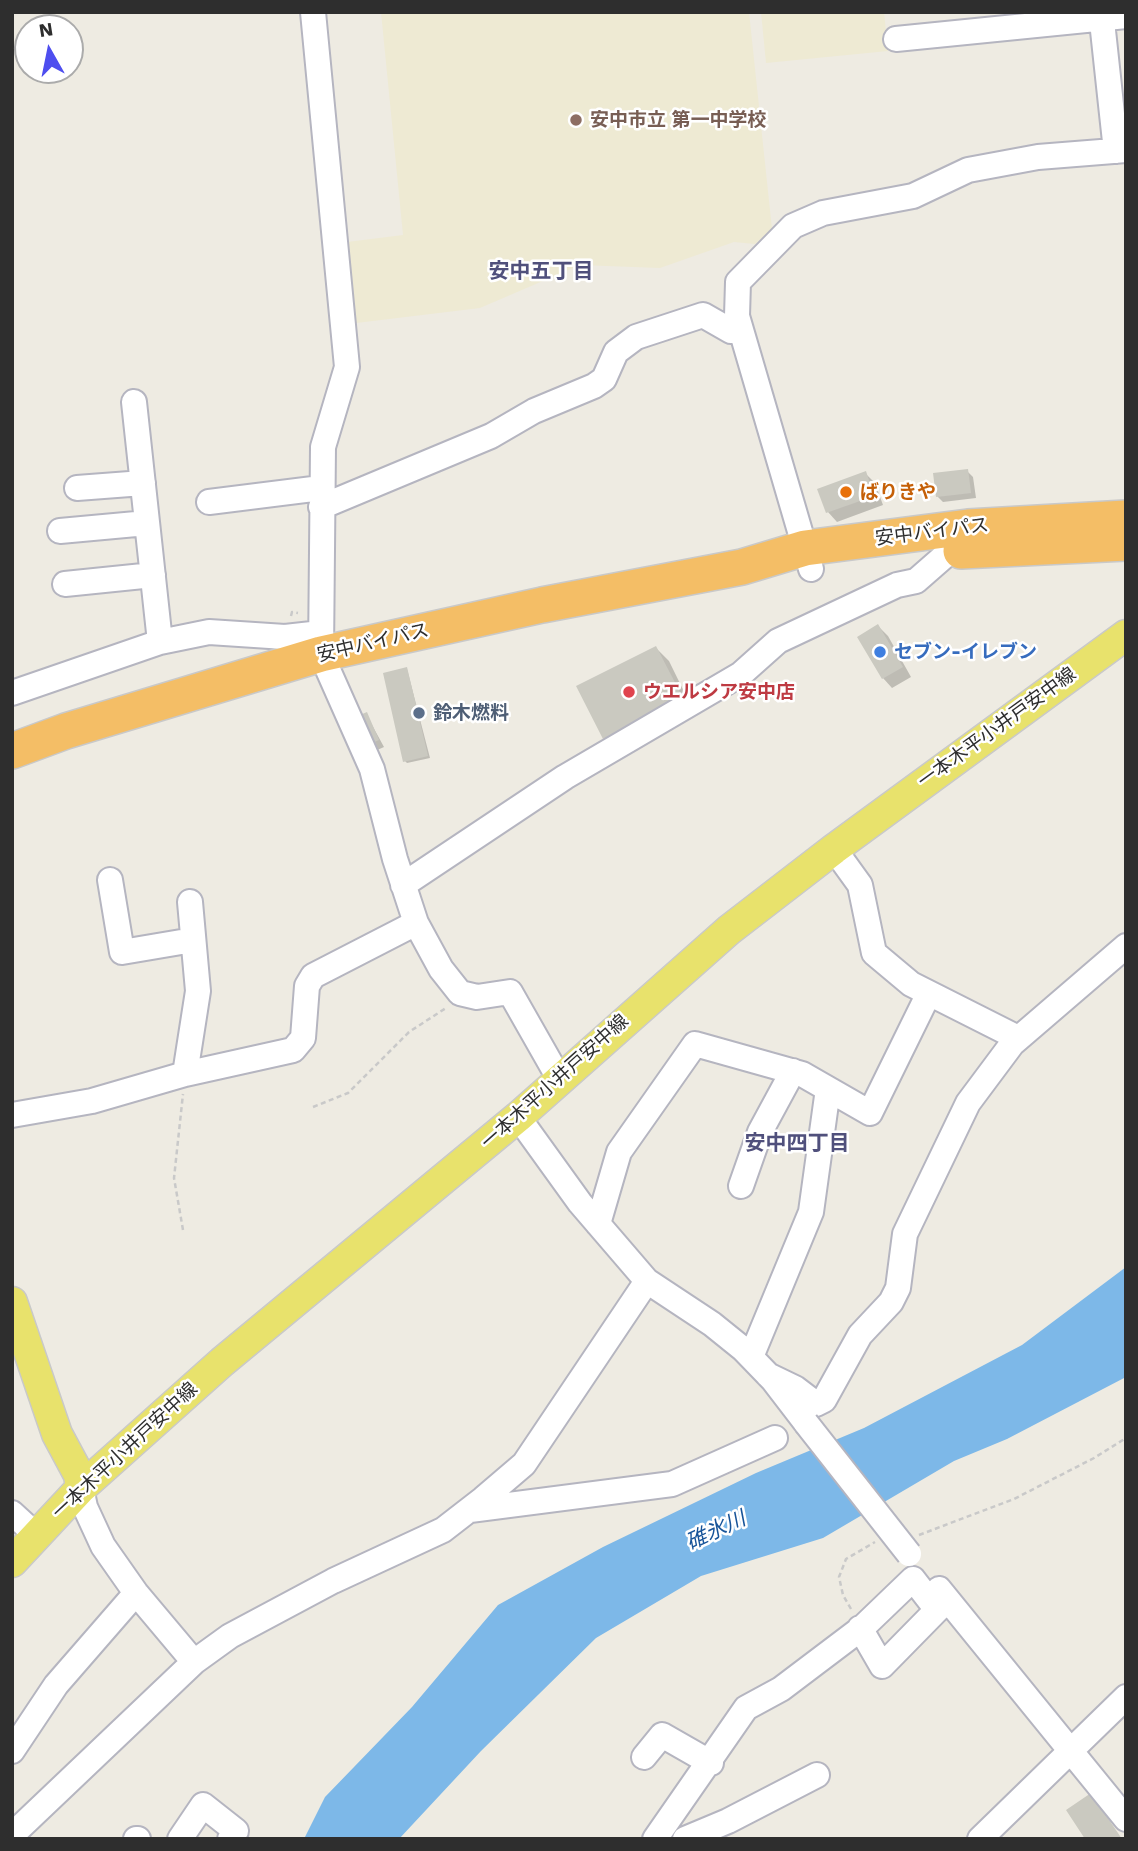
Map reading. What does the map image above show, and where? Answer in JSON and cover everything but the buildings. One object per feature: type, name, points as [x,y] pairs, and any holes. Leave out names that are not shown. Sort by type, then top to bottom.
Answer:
[{"type":"highway","name":"安中バイパス","points":[[12,751],[321,644],[742,567],[808,559],[968,527],[1126,517]]},
{"type":"highway","name":"安中バイパス","points":[[808,559],[1126,543]]},
{"type":"main road","name":"一本木平小井戸安中線","points":[[12,1562],[81,1488],[222,1362],[518,1117],[729,930],[834,849],[1126,635]]},
{"type":"main road","points":[[12,1302],[57,1434],[79,1475],[81,1488]]},
{"type":"street","points":[[313,12],[347,367],[323,447],[321,644],[372,769],[416,923],[441,969],[460,993],[477,997],[510,992],[559,1080]]},
{"type":"street","points":[[808,559],[740,329],[737,316],[738,282],[793,226],[823,213],[913,196],[968,170],[1038,157],[1121,150],[1110,15],[896,39]]},
{"type":"street","points":[[209,502],[321,497],[491,436],[534,411],[594,386],[604,379],[617,352],[636,337],[703,316],[731,331],[740,329]]},
{"type":"street","points":[[134,402],[160,642]]},
{"type":"street","points":[[77,488],[143,483]]},
{"type":"street","points":[[60,531],[147,523]]},
{"type":"street","points":[[403,885],[565,778],[741,674],[778,641],[897,585],[916,581],[948,553]]},
{"type":"street","points":[[65,584],[153,575]]},
{"type":"street","points":[[12,693],[160,642],[209,632],[285,637],[321,644]]},
{"type":"street","points":[[834,849],[860,885],[874,953],[911,984],[1018,1038]]},
{"type":"street","points":[[110,880],[122,952],[193,940]]},
{"type":"street","points":[[185,1073],[198,990],[190,902]]},
{"type":"street","points":[[12,1115],[92,1101],[185,1073],[293,1050],[303,1038],[307,986],[313,976],[321,969],[416,923]]},
{"type":"street","points":[[768,1375],[795,1388],[816,1404],[824,1400],[860,1335],[891,1302],[898,1288],[905,1234],[968,1103],[993,1067],[1018,1038],[1126,946]]},
{"type":"street","points":[[598,1224],[619,1152],[695,1044],[793,1072],[870,1113],[929,993]]},
{"type":"street","points":[[741,1186],[760,1132],[793,1072]]},
{"type":"street","points":[[751,1357],[811,1212],[828,1089]]},
{"type":"street","points":[[518,1117],[598,1224],[647,1281],[712,1324],[768,1375],[806,1423],[913,1545],[943,1606]]},
{"type":"street","points":[[12,1835],[194,1662],[230,1636],[332,1581],[443,1530],[524,1464],[647,1281]]},
{"type":"street","points":[[470,1510],[672,1484],[775,1438]]},
{"type":"street","points":[[81,1488],[85,1507],[103,1546],[136,1593],[194,1662]]},
{"type":"street","points":[[12,1513],[36,1535]]},
{"type":"street","points":[[655,1839],[711,1763],[746,1708],[780,1689],[862,1628],[913,1579],[943,1606],[1126,1819]]},
{"type":"street","points":[[12,1751],[56,1685],[136,1593]]},
{"type":"street","points":[[862,1628],[882,1666],[943,1606]]},
{"type":"street","points":[[980,1839],[1126,1697]]},
{"type":"street","points":[[644,1757],[662,1735],[711,1763]]},
{"type":"street","points":[[685,1839],[729,1821],[817,1775]]},
{"type":"street","points":[[180,1839],[204,1805],[236,1831],[230,1839]]},
{"type":"path","points":[[292,612],[299,613]]},
{"type":"path","points":[[313,1107],[348,1093],[408,1032],[467,995]]},
{"type":"path","points":[[183,1230],[174,1178],[185,1073]]},
{"type":"path","points":[[913,1545],[1014,1499],[1094,1458],[1126,1438]]},
{"type":"path","points":[[862,1628],[843,1595],[839,1577],[846,1559],[872,1543],[883,1541]]},
{"type":"shaded area","name":"安中市立 第一中学校","points":[[381,12],[749,12],[772,229],[755,244],[734,242],[660,268],[580,265],[480,308],[348,324],[339,243],[403,235]]},
{"type":"shaded area","points":[[761,12],[884,12],[888,51],[766,63]]},
{"type":"water","name":"碓氷川","points":[[1126,1267],[1126,1377],[1007,1439],[954,1461],[823,1538],[701,1576],[596,1638],[481,1751],[399,1839],[304,1839],[325,1797],[412,1707],[498,1605],[603,1547],[756,1473],[864,1428],[1022,1345]]},
{"type":"place","name":"安中市立 第一中学校","points":[[576,120]]},
{"type":"place","name":"ばりきや","points":[[846,492]]},
{"type":"place","name":"セブン-イレブン","points":[[880,652]]},
{"type":"place","name":"ウエルシア安中店","points":[[629,692]]},
{"type":"place","name":"鈴木燃料","points":[[419,713]]},
{"type":"district","name":"安中五丁目","points":[[541,272]]},
{"type":"district","name":"安中四丁目","points":[[797,1144]]}]
